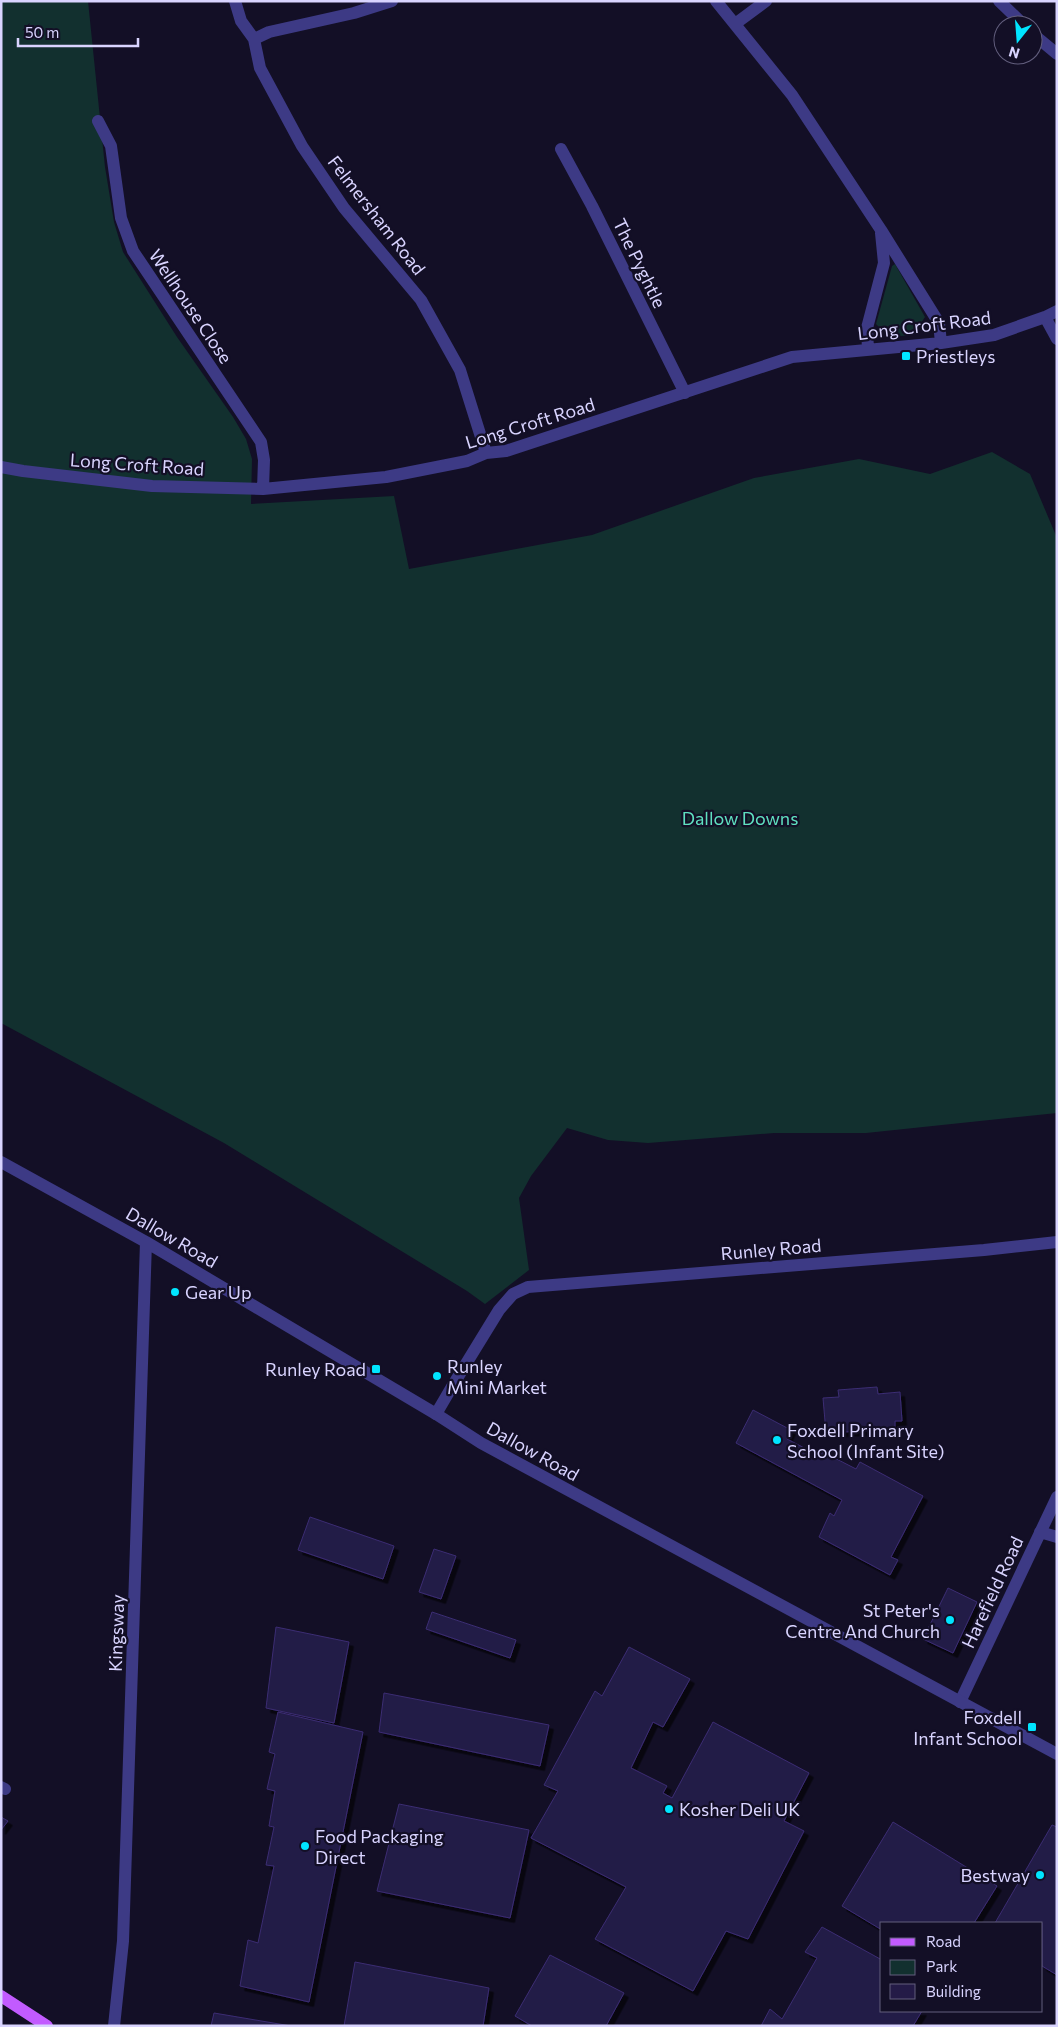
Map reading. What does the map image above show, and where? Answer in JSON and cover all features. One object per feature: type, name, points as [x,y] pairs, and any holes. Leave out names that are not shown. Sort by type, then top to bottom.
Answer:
[{"type":"main road","points":[[1,1996],[46,2026]]},
{"type":"street","name":"Felmersham Road","points":[[235,1],[241,21],[254,40],[260,68],[302,146],[344,208],[421,300],[460,370],[486,453]]},
{"type":"street","points":[[254,40],[269,32],[354,13],[392,1]]},
{"type":"street","points":[[716,1],[792,95],[881,230],[939,323],[941,343]]},
{"type":"street","points":[[735,24],[766,1]]},
{"type":"street","points":[[999,1],[1014,15]]},
{"type":"street","points":[[1043,42],[1057,54]]},
{"type":"street","name":"Wellhouse Close","points":[[98,121],[111,146],[122,218],[133,251],[261,442],[264,460],[263,489]]},
{"type":"street","name":"The Pyghtle","points":[[561,149],[592,206],[685,393]]},
{"type":"street","points":[[868,350],[867,328],[884,263],[881,230]]},
{"type":"street","name":"Long Croft Road","points":[[1,467],[152,486],[263,489],[386,477],[467,461],[486,453],[506,451],[792,357],[941,343],[994,335],[1057,311]]},
{"type":"street","points":[[1045,317],[1057,338]]},
{"type":"street","name":"Dallow Road","points":[[1,1162],[146,1242],[436,1414],[481,1444],[1057,1754]]},
{"type":"street","name":"Kingsway","points":[[114,2026],[124,1941],[146,1242]]},
{"type":"street","name":"Runley Road","points":[[436,1414],[499,1310],[513,1294],[528,1287],[984,1250],[1057,1242]]},
{"type":"street","name":"Harefield Road","points":[[960,1702],[1057,1496]]},
{"type":"street","points":[[1040,1532],[1057,1537]]},
{"type":"green space","name":"Dallow Downs","points":[[1,1],[88,1],[105,167],[114,222],[123,252],[177,337],[233,417],[246,439],[252,459],[251,504],[394,496],[409,569],[592,535],[754,478],[859,459],[930,474],[992,452],[1030,474],[1057,538],[1057,1113],[866,1133],[774,1133],[648,1143],[608,1140],[567,1128],[531,1176],[519,1198],[529,1270],[485,1304],[467,1291],[224,1143],[1,1023]]},
{"type":"green space","points":[[895,264],[925,317],[913,335],[889,337],[876,324],[892,266]]},
{"type":"building","points":[[877,1387],[878,1394],[900,1392],[902,1421],[895,1421],[895,1429],[826,1433],[823,1398],[839,1397],[838,1390]]},
{"type":"building","points":[[753,1410],[791,1430],[787,1439],[820,1456],[823,1452],[856,1469],[860,1462],[923,1496],[891,1557],[898,1560],[890,1575],[819,1537],[830,1513],[834,1516],[842,1500],[736,1443]]},
{"type":"building","points":[[310,1517],[394,1546],[383,1579],[298,1550]]},
{"type":"building","points":[[434,1549],[456,1556],[441,1599],[419,1592]]},
{"type":"building","name":"St Peter's Centre And Church","points":[[948,1588],[977,1602],[953,1653],[923,1639]]},
{"type":"building","points":[[432,1612],[516,1640],[510,1658],[426,1629]]},
{"type":"building","points":[[276,1627],[349,1642],[334,1723],[266,1708]]},
{"type":"building","name":"Kosher Deli UK","points":[[629,1647],[690,1679],[663,1727],[653,1722],[631,1768],[667,1786],[663,1793],[672,1798],[713,1722],[809,1773],[784,1821],[804,1831],[748,1939],[726,1931],[693,1991],[595,1939],[626,1887],[531,1838],[558,1791],[544,1785],[595,1691],[602,1696]]},
{"type":"building","points":[[384,1693],[549,1725],[540,1766],[379,1732]]},
{"type":"building","name":"Food Packaging Direct","points":[[278,1712],[363,1732],[309,2002],[240,1986],[248,1940],[258,1943],[274,1866],[266,1865],[274,1827],[269,1826],[275,1791],[267,1789],[275,1754],[269,1752]]},
{"type":"building","points":[[399,1804],[529,1830],[510,1918],[377,1891]]},
{"type":"building","points":[[1,1817],[8,1821],[1,1830]]},
{"type":"building","points":[[893,1822],[997,1886],[975,1922],[880,1922],[880,1929],[842,1906]]},
{"type":"building","name":"Bestway","points":[[1052,1825],[1057,1827],[1057,1975],[1043,1967],[1043,1922],[996,1922]]},
{"type":"building","points":[[822,1927],[880,1959],[880,2012],[921,2012],[913,2026],[761,2026],[770,2009],[782,2019],[817,1958],[805,1952]]},
{"type":"building","points":[[550,1955],[624,1993],[606,2026],[532,2026],[515,2016]]},
{"type":"building","points":[[355,1962],[489,1988],[483,2026],[344,2026]]},
{"type":"building","points":[[214,2013],[291,2026],[211,2026]]},
{"type":"place","name":"Priestleys","points":[[906,356]]},
{"type":"place","name":"Gear Up","points":[[175,1292]]},
{"type":"place","name":"Runley Road","points":[[376,1369]]},
{"type":"place","name":"Runley Mini Market","points":[[437,1376]]},
{"type":"place","name":"Foxdell Primary School (Infant Site)","points":[[777,1440]]},
{"type":"place","name":"St Peter's Centre And Church","points":[[950,1620]]},
{"type":"place","name":"Foxdell Infant School","points":[[1032,1727]]},
{"type":"place","name":"Kosher Deli UK","points":[[669,1809]]},
{"type":"place","name":"Food Packaging Direct","points":[[305,1846]]},
{"type":"place","name":"Bestway","points":[[1040,1875]]}]
